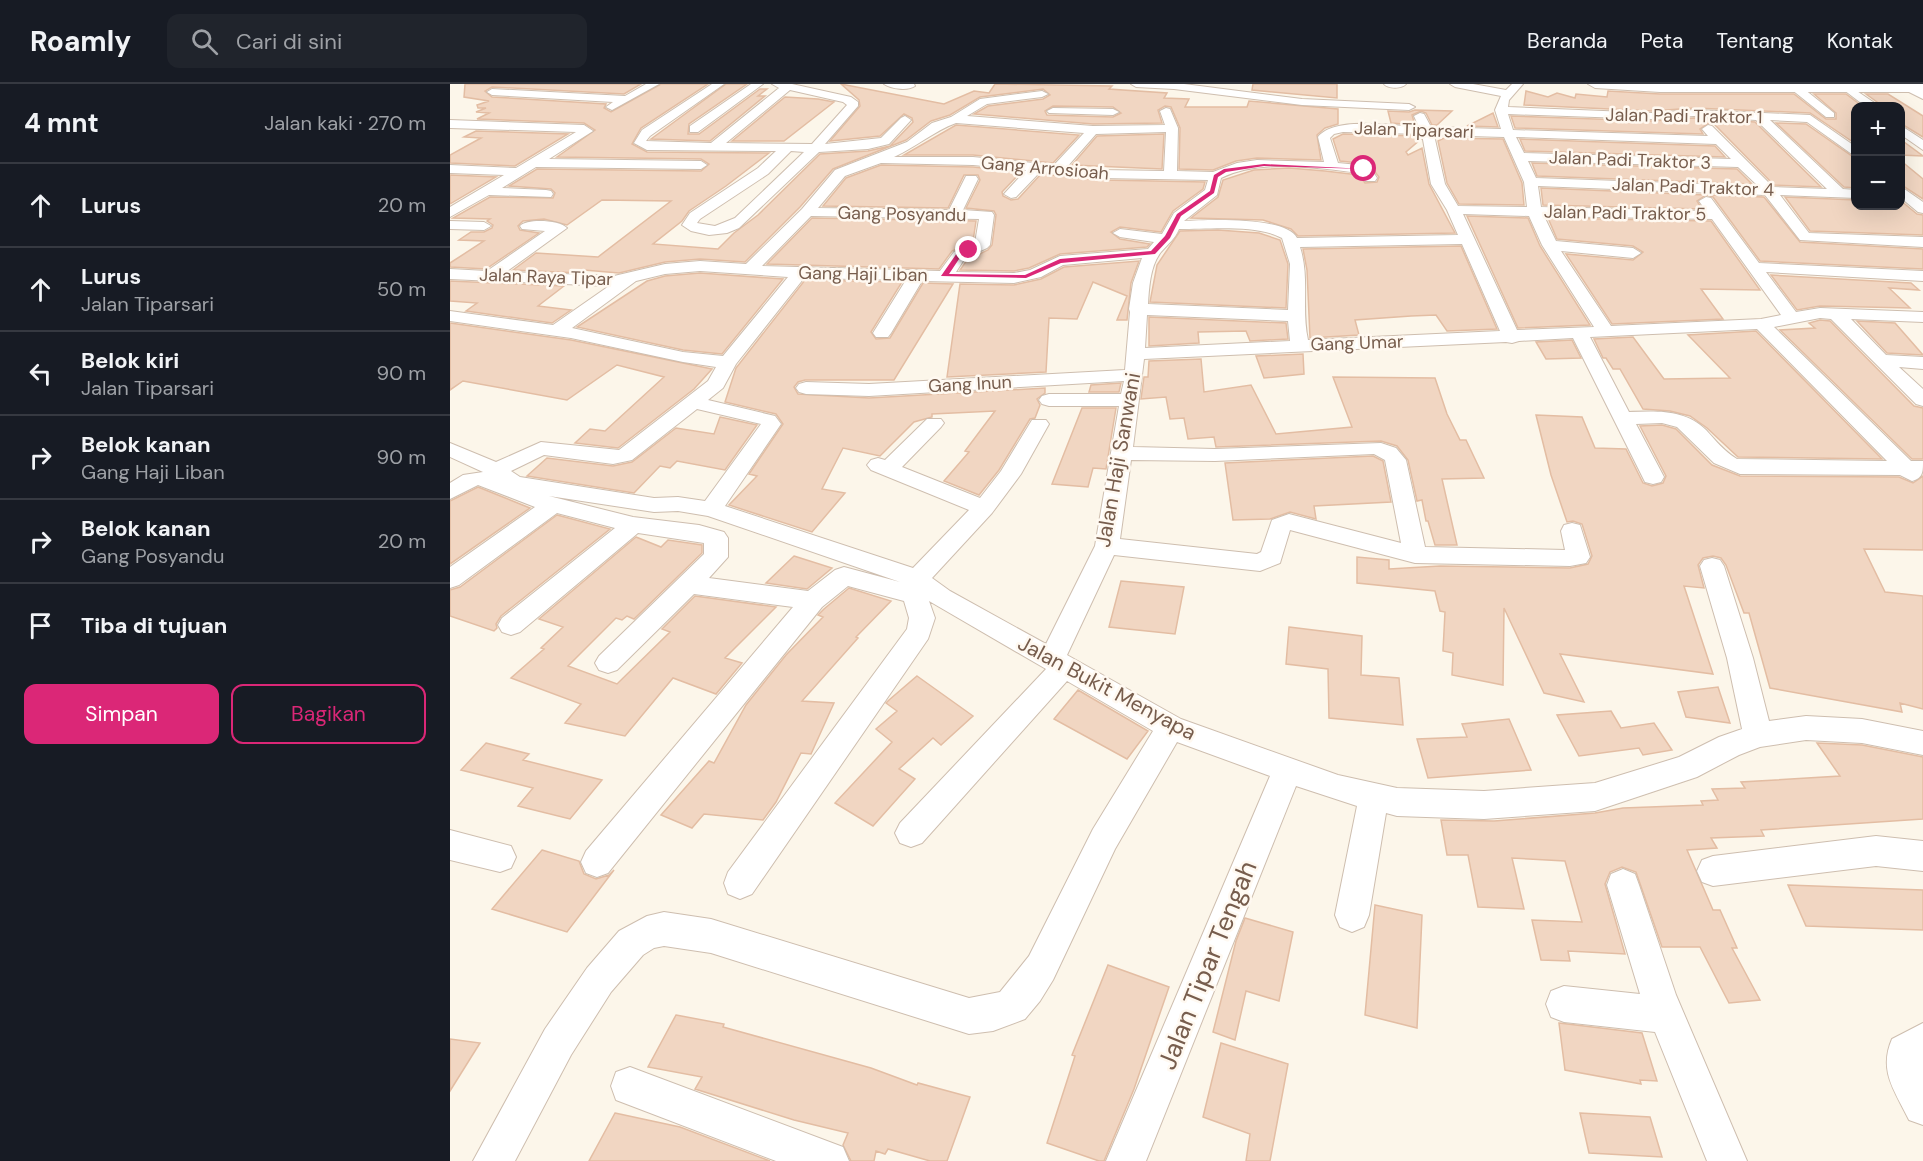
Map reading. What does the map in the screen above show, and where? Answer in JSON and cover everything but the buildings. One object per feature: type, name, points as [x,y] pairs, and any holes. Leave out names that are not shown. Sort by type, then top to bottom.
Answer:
[{"type":"street","points":[[597,117],[654,84]]},
{"type":"street","points":[[719,84],[657,125],[640,141],[647,146],[787,148],[878,144],[885,141],[905,120]]},
{"type":"street","points":[[694,129],[758,84]]},
{"type":"street","points":[[889,84],[910,86]]},
{"type":"street","points":[[1136,84],[1237,89],[1302,98],[1413,108],[1427,131],[1438,184],[1454,210],[1512,338]]},
{"type":"street","points":[[1389,84],[1401,84]]},
{"type":"street","points":[[1455,84],[1509,94]]},
{"type":"street","points":[[1518,84],[1504,99],[1501,110],[1508,133],[1531,182],[1534,210],[1550,244],[1606,332]]},
{"type":"street","points":[[1596,84],[1660,88],[1790,86],[1919,91]]},
{"type":"street","points":[[714,147],[782,85],[853,102],[853,106],[816,148],[747,215],[732,226],[710,231],[689,225],[689,222],[770,166],[787,148]]},
{"type":"street","points":[[1790,86],[1830,115]]},
{"type":"street","points":[[1848,88],[1867,102]]},
{"type":"street","points":[[492,92],[626,99]]},
{"type":"street","points":[[749,270],[807,212],[840,173],[911,145],[936,126],[984,101],[1042,94]]},
{"type":"street","points":[[557,107],[576,97]]},
{"type":"street","name":"Jalan Padi Traktor 1","points":[[1501,110],[1573,108],[1666,116],[1691,113],[1812,119],[1849,143]]},
{"type":"street","points":[[1029,124],[1042,114],[1052,111],[1113,112]]},
{"type":"street","points":[[1166,111],[1172,128],[1170,174]]},
{"type":"street","points":[[1691,113],[1768,189],[1834,271]]},
{"type":"street","points":[[1760,117],[1839,193]]},
{"type":"street","points":[[955,118],[1093,130],[1172,128]]},
{"type":"street","points":[[450,124],[588,130],[450,213]]},
{"type":"street","name":"Jalan Tiparsari","points":[[1332,166],[1324,137],[1330,131],[1350,128],[1718,140]]},
{"type":"street","points":[[1058,169],[1093,130]]},
{"type":"street","points":[[1905,132],[1923,146]]},
{"type":"street","points":[[1905,145],[1923,146]]},
{"type":"street","name":"Jalan Padi Traktor 3","points":[[1519,157],[1741,163]]},
{"type":"street","name":"Gang Arrosioah","points":[[875,161],[973,161],[1116,174],[1215,177]]},
{"type":"street","points":[[533,163],[701,165]]},
{"type":"street","points":[[1120,233],[1159,246],[1183,212],[1212,192],[1215,177],[1228,169],[1246,166],[1332,166],[1364,169],[1370,178]]},
{"type":"street","points":[[1011,194],[1037,167]]},
{"type":"street","points":[[450,168],[517,172]]},
{"type":"street","points":[[954,215],[971,178]]},
{"type":"street","name":"Jalan Padi Traktor 4","points":[[1531,182],[1851,194]]},
{"type":"street","points":[[1696,187],[1789,314]]},
{"type":"street","points":[[486,191],[546,194]]},
{"type":"street","points":[[1905,196],[1923,209]]},
{"type":"street","points":[[450,201],[468,201]]},
{"type":"street","name":"Jalan Padi Traktor 5","points":[[1454,210],[1716,215]]},
{"type":"street","name":"Gang Posyandu","points":[[807,212],[987,215],[982,245],[959,255],[945,276]]},
{"type":"street","points":[[450,225],[484,226]]},
{"type":"street","points":[[1174,225],[1276,230],[1286,233],[1293,243],[1298,264],[1297,316],[1300,345]]},
{"type":"street","points":[[492,274],[560,228],[527,226]]},
{"type":"street","points":[[1805,237],[1923,242]]},
{"type":"street","points":[[1293,243],[1466,239]]},
{"type":"street","points":[[1550,244],[1633,253]]},
{"type":"street","name":"Gang Haji Liban","points":[[749,270],[800,273],[1026,276],[1060,261],[1159,246]]},
{"type":"street","name":"Jalan Haji Sanwani","points":[[911,833],[1058,662],[1107,546],[1130,400],[1141,284],[1159,246]]},
{"type":"street","name":"Jalan Raya Tipar","points":[[450,274],[614,281],[665,268],[686,266],[749,270]]},
{"type":"street","points":[[1753,267],[1923,276]]},
{"type":"street","points":[[496,470],[541,448],[613,457],[625,455],[716,384],[728,362],[800,273]]},
{"type":"street","points":[[882,333],[917,275]]},
{"type":"street","points":[[556,331],[630,278]]},
{"type":"street","points":[[1137,309],[1297,316]]},
{"type":"street","points":[[1827,313],[1923,400]]},
{"type":"street","name":"Gang Umar","points":[[1134,365],[1300,345],[1512,338],[1761,324],[1789,314],[1827,313],[1923,317]]},
{"type":"street","points":[[450,316],[556,331],[676,357],[728,362]]},
{"type":"street","points":[[1761,324],[1915,468],[1923,485]]},
{"type":"street","points":[[1579,333],[1653,477]]},
{"type":"street","points":[[1881,360],[1923,363]]},
{"type":"street","name":"Gang Inun","points":[[806,388],[869,390],[1134,365]]},
{"type":"street","points":[[1049,400],[1130,400]]},
{"type":"street","points":[[694,403],[768,420],[771,424],[711,510]]},
{"type":"street","points":[[1623,418],[1668,419],[1684,423],[1724,461],[1740,467],[1915,468]]},
{"type":"street","points":[[934,423],[883,467],[984,508]]},
{"type":"street","points":[[917,579],[984,508],[1011,474],[1040,424]]},
{"type":"street","points":[[1121,453],[1215,455],[1374,448],[1384,450],[1390,453],[1395,460],[1415,555]]},
{"type":"street","name":"Jalan Bukit Menyapa","points":[[450,450],[496,470],[514,483],[654,505],[678,504],[711,510],[852,555],[917,579],[941,597],[1172,728],[1338,788],[1397,802],[1484,805],[1595,797],[1687,768],[1729,746],[1758,735],[1817,728],[1862,730],[1923,743]]},
{"type":"street","points":[[450,492],[479,478],[553,505],[633,525],[699,533],[716,538],[716,557],[608,663]]},
{"type":"street","points":[[450,579],[553,505]]},
{"type":"street","points":[[1107,546],[1260,563],[1272,556],[1280,525],[1289,522],[1415,555],[1578,557],[1572,531]]},
{"type":"street","points":[[511,625],[633,525]]},
{"type":"street","points":[[1712,566],[1740,658],[1758,735]]},
{"type":"street","points":[[597,862],[813,602],[844,576],[915,595],[922,618],[919,632],[740,883]]},
{"type":"street","points":[[689,584],[813,602]]},
{"type":"street","points":[[493,1161],[558,1042],[599,980],[631,943],[647,933],[664,929],[686,930],[711,936],[969,1016],[993,1013],[1012,1006],[1041,968],[1104,839],[1172,728]]},
{"type":"street","name":"Jalan Tipar Tengah","points":[[1126,1161],[1287,769]]},
{"type":"street","points":[[1352,915],[1374,796]]},
{"type":"street","points":[[450,845],[500,857]]},
{"type":"street","points":[[1713,872],[1876,852],[1923,856]]},
{"type":"street","points":[[1623,885],[1628,906],[1666,1015],[1726,1161]]},
{"type":"street","points":[[1564,1004],[1666,1015]]},
{"type":"street","points":[[1923,1042],[1905,1052],[1905,1071],[1923,1106]]},
{"type":"street","points":[[630,1086],[829,1161]]},
{"type":"route","points":[[969,250],[956,258],[945,276],[1014,278],[1035,274],[1060,261],[1152,253],[1168,237],[1179,216],[1188,207],[1210,194],[1214,190],[1215,177],[1228,169],[1264,165],[1364,169]]}]
